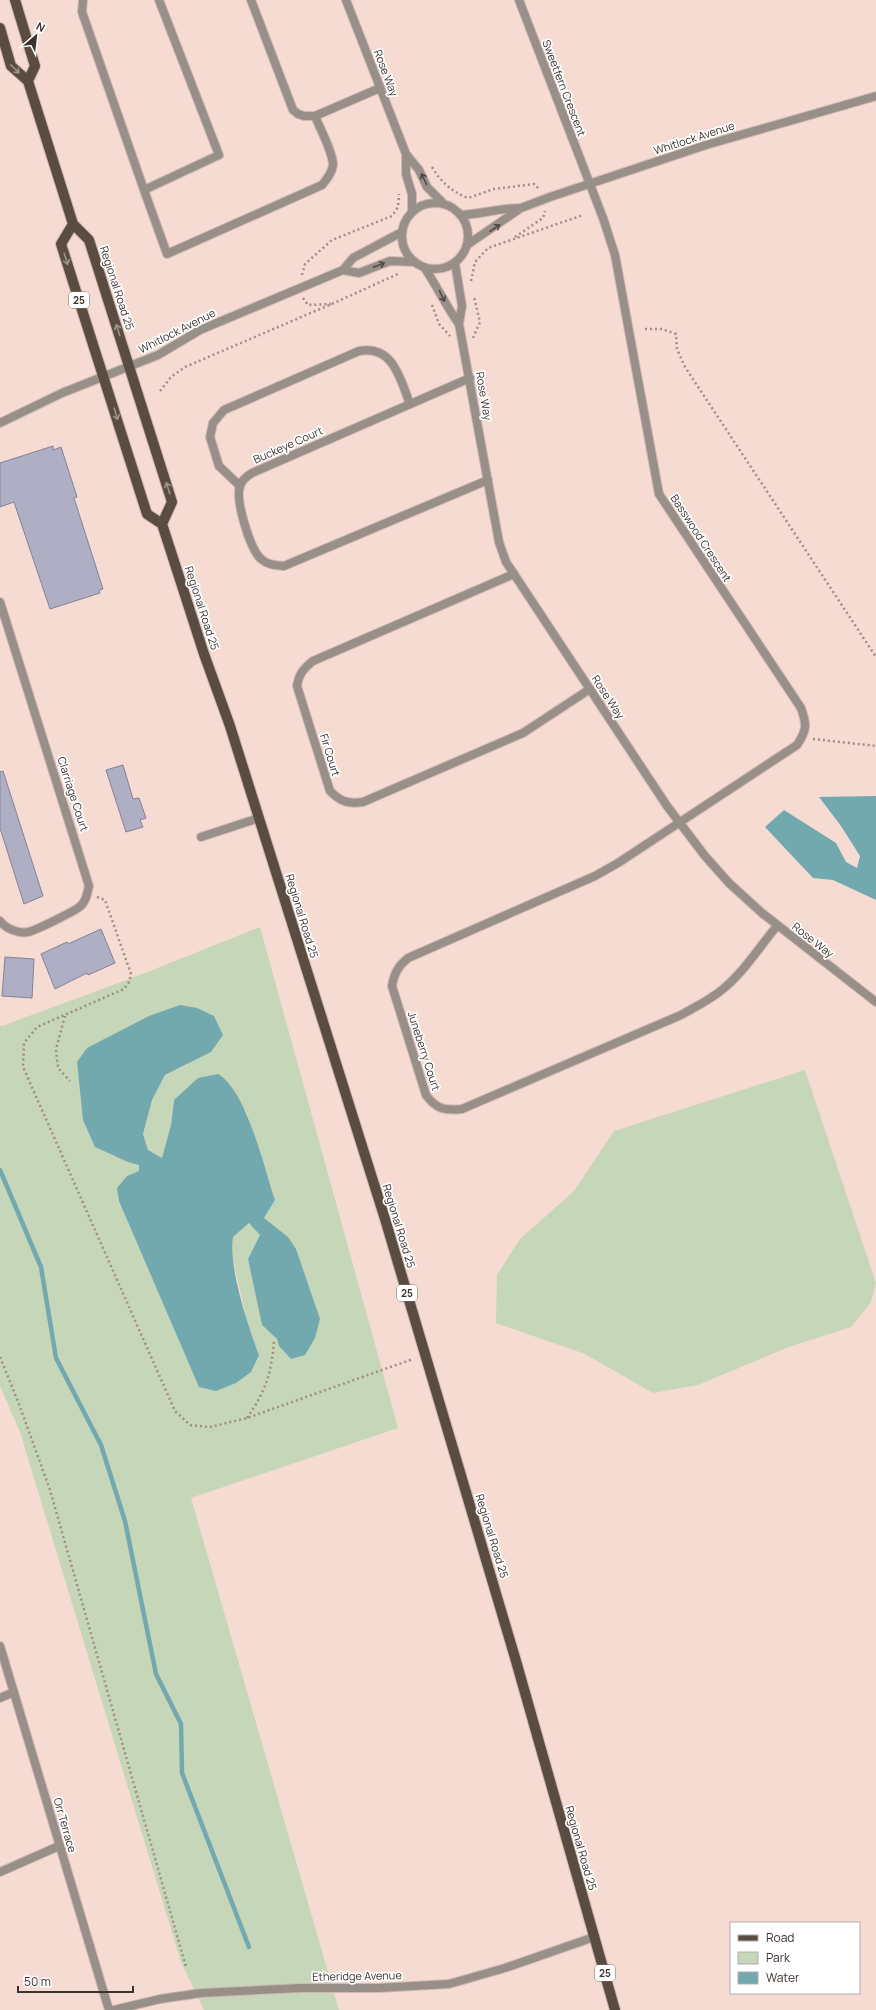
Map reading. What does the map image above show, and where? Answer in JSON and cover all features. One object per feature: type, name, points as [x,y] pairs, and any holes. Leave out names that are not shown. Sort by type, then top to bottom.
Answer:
[{"type":"main road","points":[[0,28],[11,66],[28,81],[35,66],[15,0]]},
{"type":"main road","name":"Regional Road 25","points":[[28,81],[73,224],[89,240],[172,502],[162,524],[204,654],[230,726],[385,1219],[516,1661],[615,2010]]},
{"type":"main road","name":"25","points":[[73,224],[61,244],[147,514],[162,524]]},
{"type":"street","points":[[83,0],[82,12],[167,254],[322,185],[328,178],[333,165],[332,157],[315,116]]},
{"type":"street","points":[[144,190],[220,155],[158,0]]},
{"type":"street","points":[[250,0],[293,110],[298,114],[304,116],[315,116],[380,88]]},
{"type":"street","name":"Rose Way","points":[[346,0],[406,154],[419,170],[427,187],[443,203]]},
{"type":"street","name":"Sweetfern Crescent","points":[[519,0],[589,184]]},
{"type":"street","name":"Whitlock Avenue","points":[[467,245],[521,208],[706,145],[876,96]]},
{"type":"street","name":"Rose Way","points":[[406,154],[406,174],[412,194],[412,212]]},
{"type":"street","name":"Basswood Crescent","points":[[589,184],[615,255],[659,494],[801,708],[806,721],[803,736]]},
{"type":"street","points":[[432,202],[443,203],[453,208],[461,215],[467,224],[469,235],[467,245],[455,263],[445,268],[435,269],[424,267],[415,262],[405,248],[402,232],[405,221],[412,212],[421,205],[432,202]]},
{"type":"street","name":"Whitlock Avenue","points":[[461,215],[480,214],[501,208],[521,208]]},
{"type":"street","name":"Whitlock Avenue","points":[[0,423],[62,393],[158,355],[200,330],[343,270],[353,258],[402,232]]},
{"type":"street","name":"Whitlock Avenue","points":[[343,270],[360,273],[390,261],[415,262]]},
{"type":"street","name":"Rose Way","points":[[455,263],[462,306],[459,324],[499,542],[506,562],[678,823],[729,883],[777,926],[876,1002]]},
{"type":"street","name":"Rose Way","points":[[424,267],[440,292],[447,308],[459,324]]},
{"type":"street","points":[[410,404],[394,366],[386,356],[369,349],[359,351],[224,410],[213,423],[210,437],[219,466],[240,486],[239,503],[255,552],[262,560],[272,565],[284,566],[488,480]]},
{"type":"street","name":"Buckeye Court","points":[[240,486],[245,478],[252,473],[470,378]]},
{"type":"street","name":"Fir Court","points":[[514,574],[313,661],[304,668],[299,675],[297,686],[330,792],[339,800],[350,804],[363,802],[523,733],[590,689]]},
{"type":"street","name":"Clarriage Court","points":[[0,602],[87,877],[89,886],[87,893]]},
{"type":"street","points":[[678,823],[797,745],[803,736]]},
{"type":"street","points":[[201,837],[259,818]]},
{"type":"street","name":"Juneberry Court","points":[[678,823],[618,863],[595,876],[408,958],[402,963],[394,976],[392,986],[426,1095],[431,1102],[439,1108],[449,1111],[462,1109],[681,1015],[706,1002],[736,977],[777,926]]},
{"type":"street","points":[[0,921],[2,924],[14,931],[28,932],[78,908],[86,900],[87,893]]},
{"type":"street","name":"Orr Terrace","points":[[0,1646],[108,2010]]},
{"type":"street","points":[[0,1698],[14,1692]]},
{"type":"street","points":[[0,1872],[59,1846]]},
{"type":"street","name":"Etheridge Avenue","points":[[114,2010],[153,2000],[201,1993],[301,1988],[378,1988],[449,1984],[505,1968],[594,1937]]},
{"type":"path","points":[[430,163],[438,177],[447,186],[468,198],[494,189]]},
{"type":"path","points":[[334,303],[308,305],[298,288],[305,264],[332,240],[392,216],[398,206],[398,189]]},
{"type":"path","points":[[472,288],[472,272],[475,262],[488,248],[583,215]]},
{"type":"path","points":[[160,391],[171,377],[185,367],[334,303],[386,278],[398,273],[403,274]]},
{"type":"path","points":[[473,295],[480,322]]},
{"type":"path","points":[[430,299],[439,324]]},
{"type":"path","points":[[645,329],[662,329],[676,334],[677,349],[684,367],[876,657]]},
{"type":"path","points":[[803,736],[820,741],[876,746]]},
{"type":"path","points":[[87,893],[105,900],[131,974],[129,982],[124,989],[37,1027],[24,1043],[23,1066],[174,1411],[190,1425],[210,1427],[247,1418],[425,1355]]},
{"type":"path","points":[[65,1016],[56,1049],[58,1068],[70,1081]]},
{"type":"path","points":[[247,1418],[260,1400],[272,1369],[274,1341]]},
{"type":"path","points":[[0,1357],[19,1404],[50,1490],[186,1967]]},
{"type":"green space","points":[[260,927],[398,1428],[191,1498],[339,2010],[204,2010],[181,1962],[20,1432],[0,1386],[0,1025],[2,1026],[140,975]],"holes":[[[77,1062],[189,1064],[165,1075],[152,1100],[143,1134],[148,1150],[162,1158],[171,1125],[174,1100],[246,1111],[275,1200],[264,1218],[272,1225],[279,1346],[277,1339],[262,1325],[248,1259],[261,1235],[250,1223],[232,1237],[231,1250],[248,1327],[259,1355],[127,1176],[139,1171],[139,1164],[128,1162],[80,1088]]]},
{"type":"green space","points":[[805,1070],[876,1283],[871,1302],[851,1327],[789,1347],[698,1385],[653,1393],[585,1354],[496,1323],[497,1275],[520,1239],[574,1191],[614,1131]]},
{"type":"water","points":[[876,796],[876,900],[833,880],[813,878],[765,827],[784,810],[836,843],[846,862],[857,868],[860,856],[841,826],[819,797]]},
{"type":"water","points":[[180,1005],[197,1008],[214,1016],[223,1035],[211,1052],[165,1075],[152,1100],[143,1134],[148,1150],[162,1158],[171,1125],[174,1100],[198,1078],[218,1074],[228,1083],[238,1096],[246,1113],[260,1151],[275,1200],[264,1218],[288,1237],[296,1249],[320,1319],[315,1338],[305,1355],[291,1359],[279,1346],[277,1339],[262,1325],[248,1259],[260,1235],[249,1223],[233,1237],[233,1263],[240,1296],[259,1355],[251,1372],[236,1383],[216,1391],[199,1387],[119,1201],[117,1188],[127,1176],[139,1171],[139,1165],[128,1162],[95,1147],[83,1120],[77,1062],[87,1048],[149,1016]]},
{"type":"building","points":[[53,446],[53,450],[61,447],[77,497],[74,498],[103,589],[99,590],[100,593],[50,609],[14,502],[0,507],[0,463]]},
{"type":"building","points":[[123,765],[133,799],[139,798],[146,818],[140,820],[143,827],[126,832],[106,770]]},
{"type":"building","points":[[3,771],[43,896],[24,904],[0,828],[0,772]]},
{"type":"building","points":[[101,929],[115,963],[88,975],[87,973],[55,989],[41,954]]},
{"type":"building","points":[[5,957],[34,959],[32,998],[2,996]]},
{"type":"waterway","points":[[0,1170],[41,1267],[56,1358],[101,1445],[125,1521],[156,1674],[181,1724],[182,1773],[249,1947]]}]
